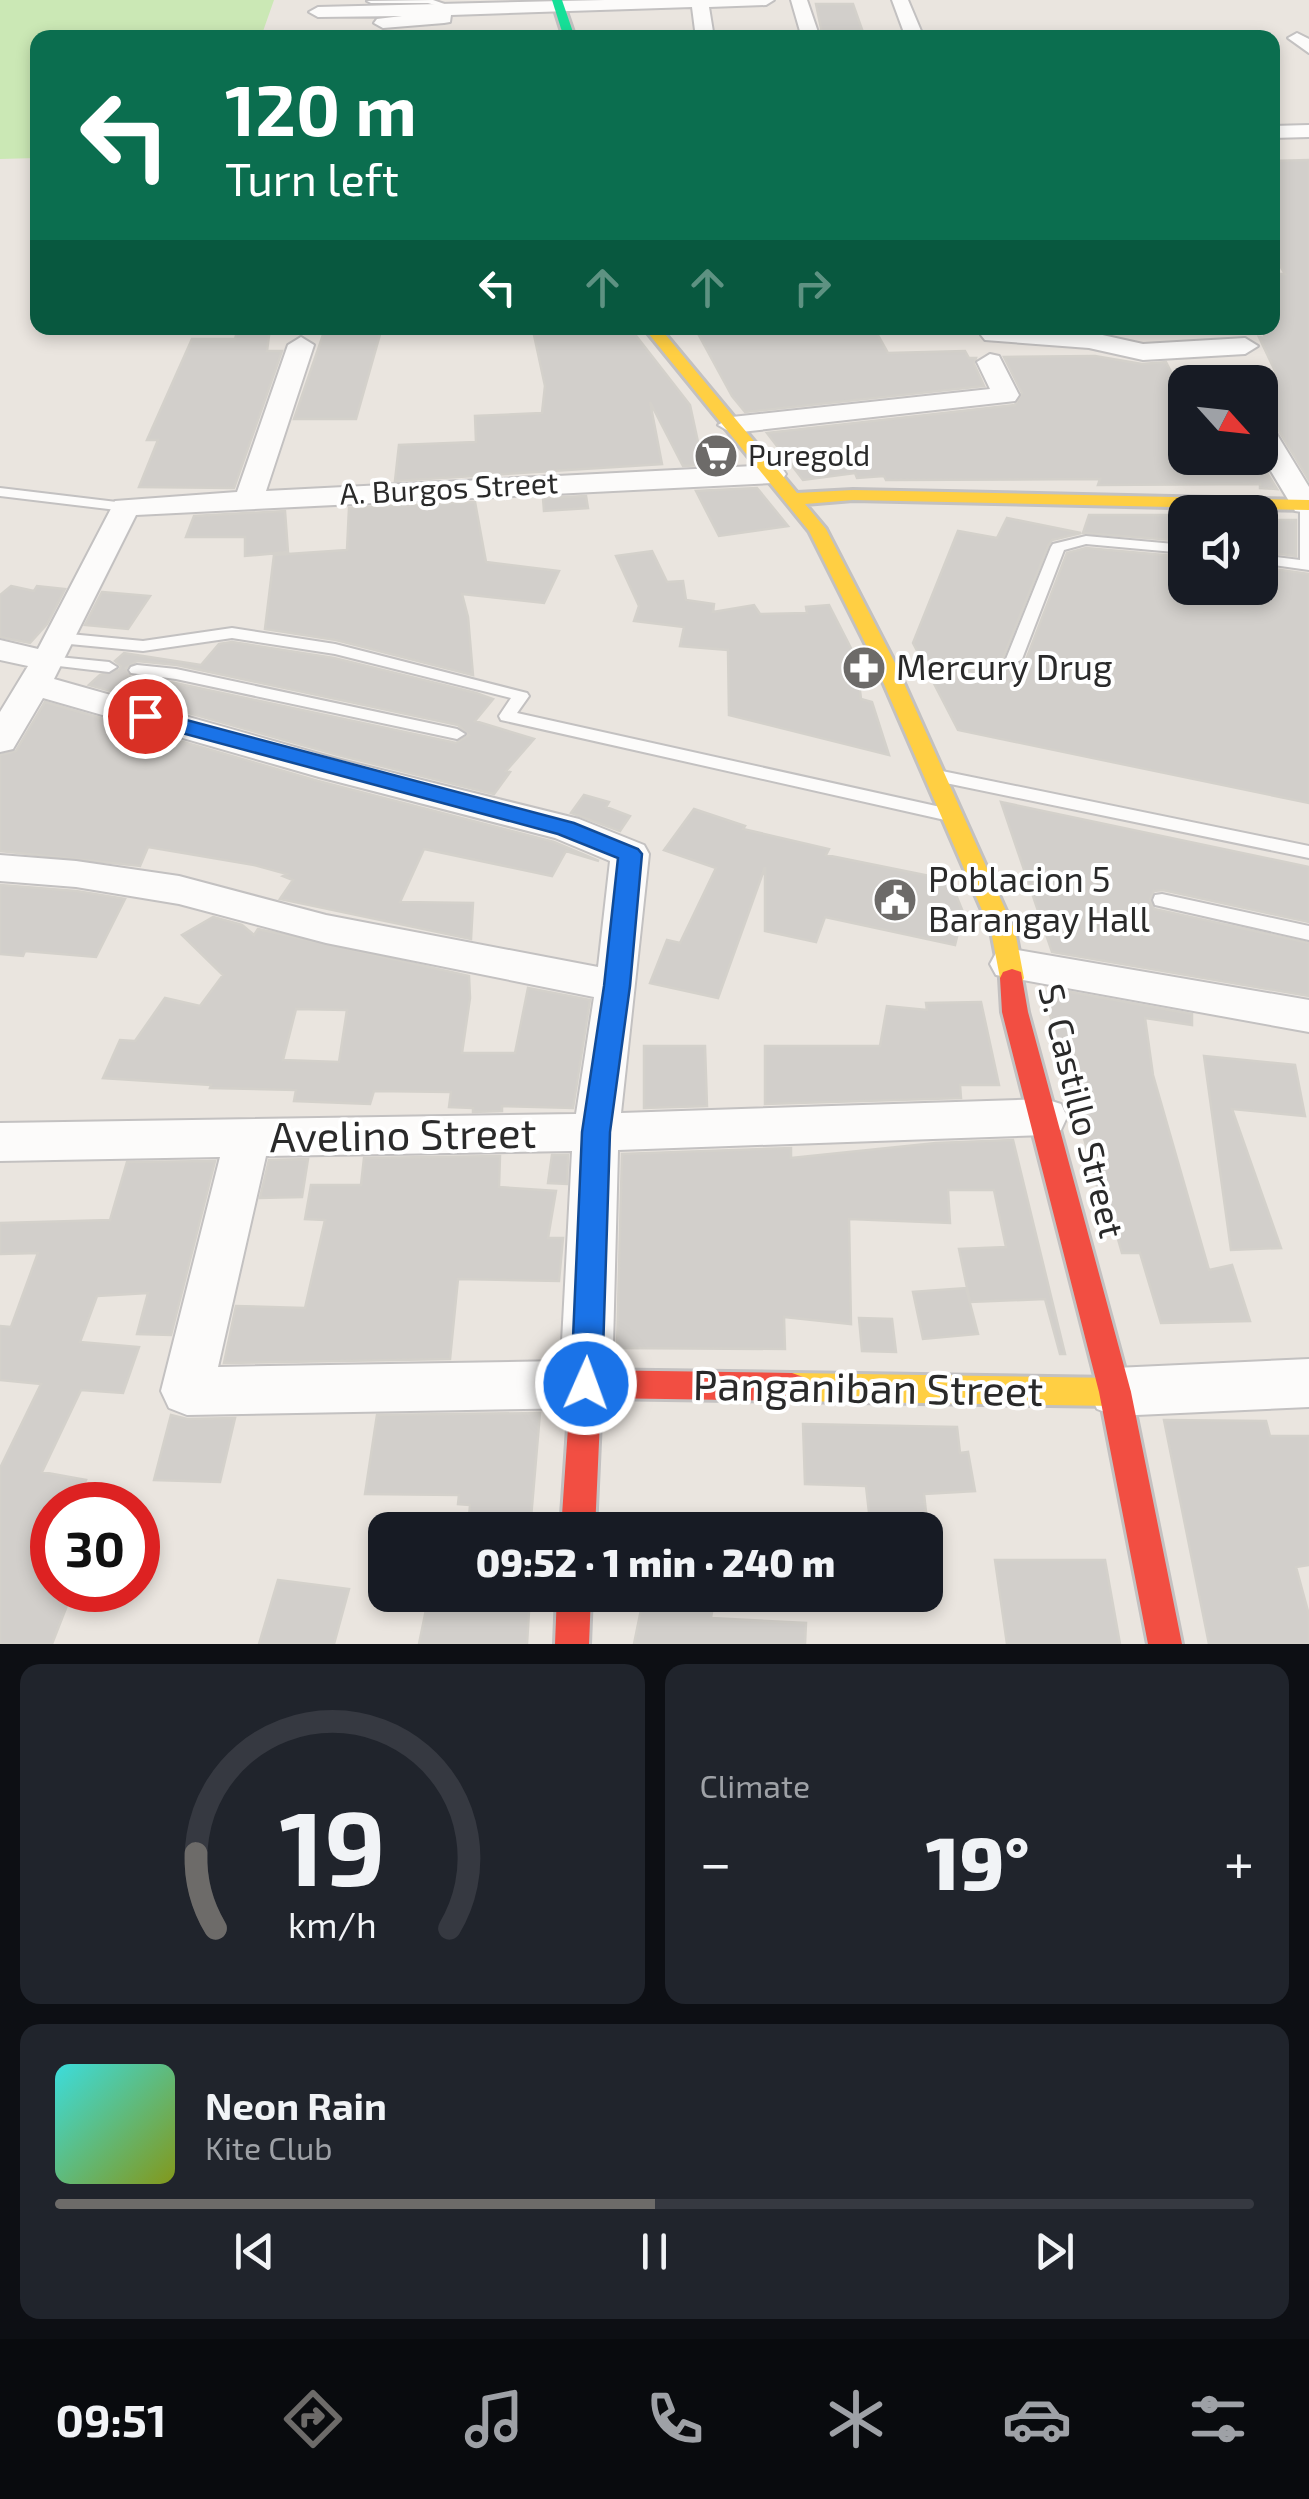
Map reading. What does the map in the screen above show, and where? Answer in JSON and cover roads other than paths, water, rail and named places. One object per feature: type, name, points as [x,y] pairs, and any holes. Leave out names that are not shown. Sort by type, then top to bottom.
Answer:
[{"type":"street","points":[[383,23],[452,8],[766,0]]},
{"type":"street","points":[[799,0],[808,30]]},
{"type":"street","points":[[900,0],[912,30]]},
{"type":"street","points":[[700,1],[704,30]]},
{"type":"street","points":[[318,12],[424,15],[559,6]]},
{"type":"street","points":[[559,6],[567,30]]},
{"type":"street","points":[[1280,132],[1309,131]]},
{"type":"street","name":"S. Castillo Street","points":[[658,335],[794,500],[838,566],[955,817],[1003,931],[1012,964],[1015,1012],[1115,1392],[1165,1644]]},
{"type":"street","points":[[732,425],[1006,394],[992,348],[1076,338],[1143,352],[1238,347]]},
{"type":"street","points":[[249,499],[301,345]]},
{"type":"street","points":[[1278,458],[1307,505]]},
{"type":"street","name":"A. Burgos Street","points":[[126,507],[772,474]]},
{"type":"street","points":[[794,500],[854,495],[1307,505]]},
{"type":"street","points":[[0,741],[47,661],[126,507]]},
{"type":"street","points":[[0,650],[47,661],[332,769],[566,828],[630,854],[617,986],[596,1132],[579,1512]]},
{"type":"street","points":[[0,868],[76,874],[180,890],[326,928],[617,986]]},
{"type":"street","points":[[1012,964],[1309,1016]]},
{"type":"street","name":"Avelino Street","points":[[0,1142],[596,1132],[1045,1117]]},
{"type":"street","name":"Panganiban Street","points":[[247,1138],[187,1391],[586,1384],[1115,1392],[1309,1383]]},
{"type":"street","points":[[572,1644],[573,1612]]},
{"type":"lane","points":[[371,1],[428,1],[452,8]]},
{"type":"lane","points":[[0,492],[126,507]]},
{"type":"lane","points":[[0,512],[18,494]]},
{"type":"lane","points":[[1278,562],[1308,566],[1307,505]]},
{"type":"lane","points":[[1014,659],[1058,546],[1086,540],[1168,547]]},
{"type":"lane","points":[[47,661],[232,633],[336,649],[520,696],[507,716],[955,817]]},
{"type":"lane","points":[[47,661],[109,667]]},
{"type":"lane","points":[[137,670],[176,674],[457,734]]},
{"type":"lane","points":[[936,776],[1309,852]]},
{"type":"lane","points":[[1162,900],[1309,934]]},
{"type":"place","name":"Puregold","points":[[716,456]]},
{"type":"place","name":"Mercury Drug","points":[[864,668]]},
{"type":"place","name":"Poblacion 5 Barangay Hall","points":[[895,900]]}]
